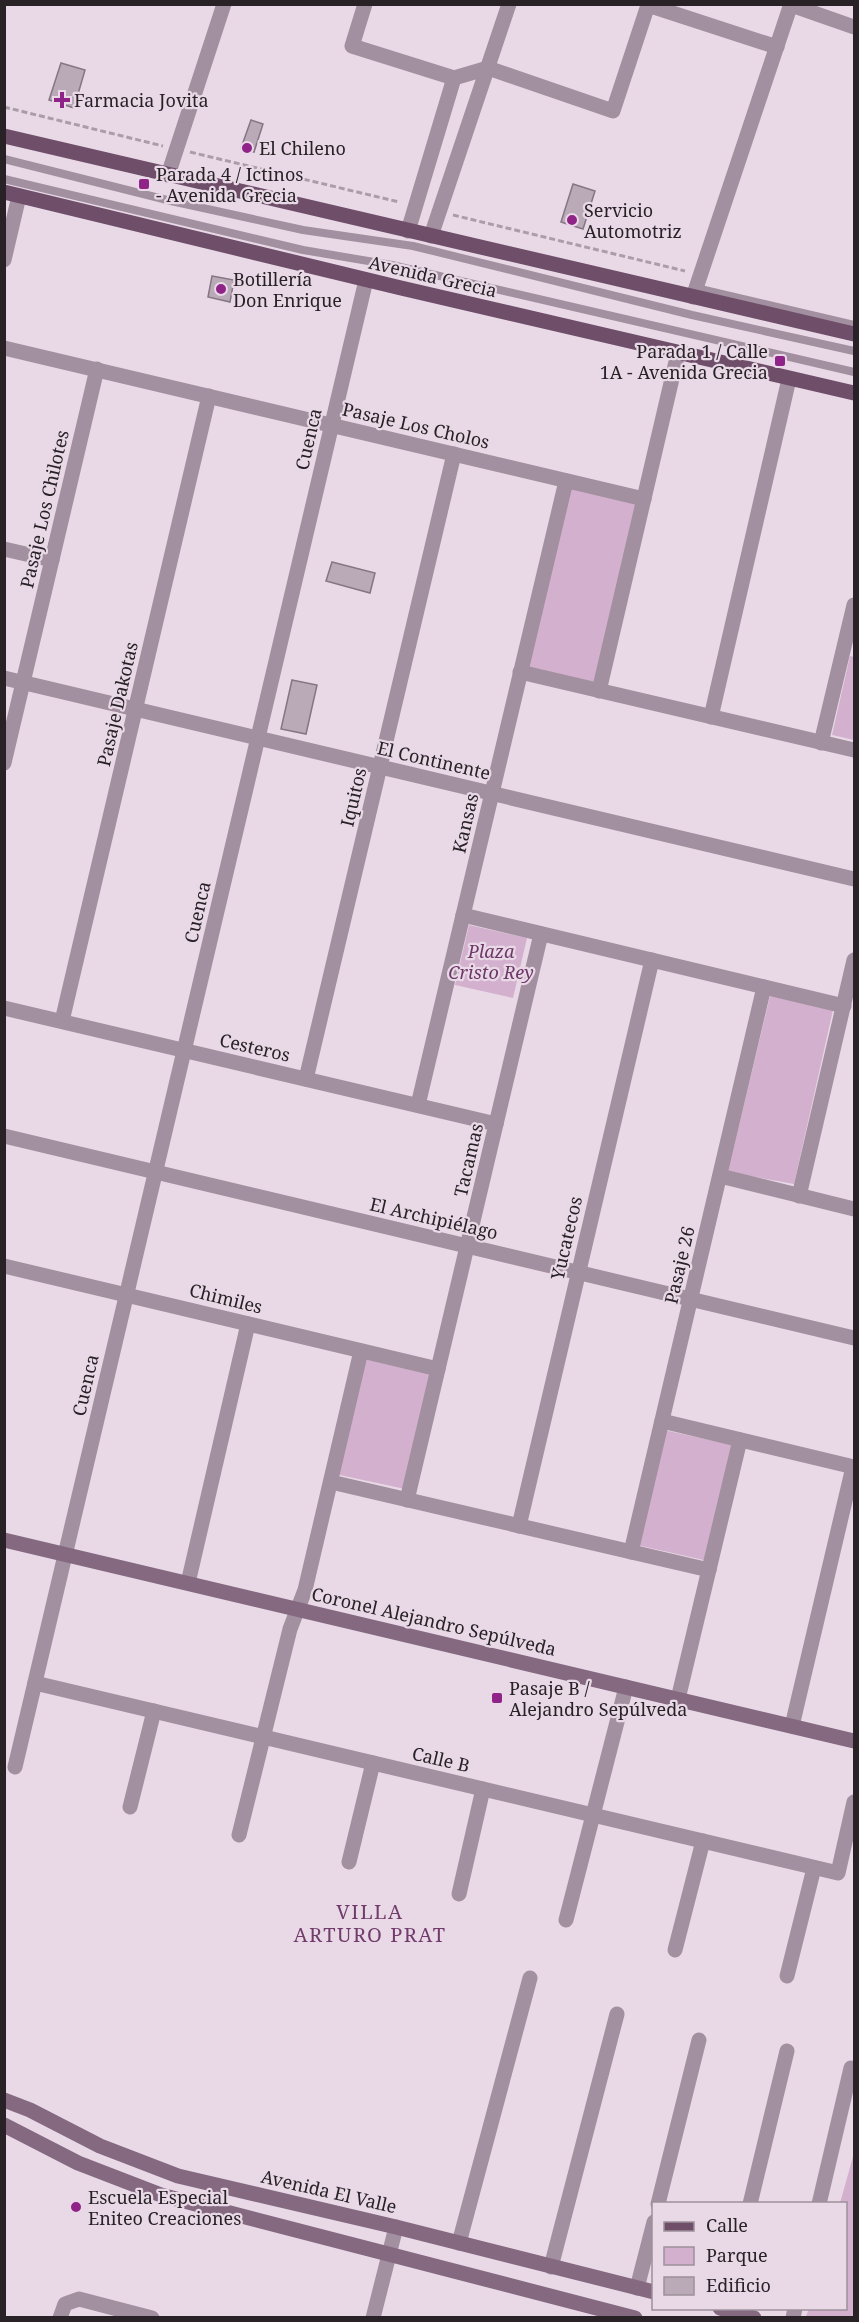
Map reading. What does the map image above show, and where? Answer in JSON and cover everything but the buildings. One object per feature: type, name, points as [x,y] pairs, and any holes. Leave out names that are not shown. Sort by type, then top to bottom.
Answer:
[{"type":"main road","points":[[4,136],[408,231],[695,293],[855,334]]},
{"type":"main road","name":"Avenida Grecia","points":[[12,194],[366,280],[855,393]]},
{"type":"street","points":[[168,175],[224,4]]},
{"type":"street","points":[[365,4],[352,46],[454,78],[488,68],[613,111],[648,5],[777,46]]},
{"type":"street","points":[[431,236],[509,4]]},
{"type":"street","points":[[695,293],[791,5],[855,27]]},
{"type":"street","points":[[408,231],[454,78]]},
{"type":"street","points":[[4,260],[12,194]]},
{"type":"street","name":"Cuenca","points":[[15,1767],[366,280]]},
{"type":"street","name":"Pasaje Los Cholos","points":[[4,348],[644,499]]},
{"type":"street","points":[[599,691],[678,353]]},
{"type":"street","name":"Pasaje Los Chilotes","points":[[4,763],[97,369]]},
{"type":"street","points":[[711,717],[789,379]]},
{"type":"street","name":"Pasaje Dakotas","points":[[62,1021],[209,396]]},
{"type":"street","name":"Iquitos","points":[[306,1079],[454,454]]},
{"type":"street","name":"Kansas","points":[[418,1105],[566,480]]},
{"type":"street","points":[[4,549],[52,560]]},
{"type":"street","points":[[821,743],[855,604]]},
{"type":"street","points":[[520,672],[855,750]]},
{"type":"street","name":"El Continente","points":[[4,678],[855,879]]},
{"type":"street","points":[[463,915],[844,1006]]},
{"type":"street","name":"Tacamas","points":[[407,1500],[541,934]]},
{"type":"street","name":"Yucatecos","points":[[519,1526],[652,960]]},
{"type":"street","points":[[799,1196],[855,960]]},
{"type":"street","name":"Pasaje 26","points":[[631,1552],[764,987]]},
{"type":"street","name":"Cesteros","points":[[4,1008],[496,1124]]},
{"type":"street","name":"El Archipiélago","points":[[4,1136],[855,1338]]},
{"type":"street","points":[[720,1176],[855,1209]]},
{"type":"street","name":"Chimiles","points":[[4,1266],[438,1369]]},
{"type":"street","points":[[188,1583],[248,1324]]},
{"type":"street","points":[[240,1835],[290,1629],[305,1590],[361,1351]]},
{"type":"street","points":[[662,1421],[854,1467],[792,1726]]},
{"type":"street","points":[[678,1699],[740,1440]]},
{"type":"street","points":[[331,1482],[709,1570]]},
{"type":"street","name":"Coronel Alejandro Sepúlveda","points":[[4,1540],[855,1741]]},
{"type":"street","name":"Calle B","points":[[35,1683],[838,1873],[855,1802]]},
{"type":"street","points":[[566,1920],[626,1687]]},
{"type":"street","points":[[130,1807],[154,1711]]},
{"type":"street","points":[[349,1862],[373,1763]]},
{"type":"street","points":[[459,1894],[483,1789]]},
{"type":"street","points":[[675,1950],[703,1841]]},
{"type":"street","points":[[787,1976],[814,1868]]},
{"type":"street","points":[[459,2243],[530,1978]]},
{"type":"street","points":[[551,2267],[617,2014]]},
{"type":"street","points":[[658,2202],[699,2040]]},
{"type":"street","points":[[750,2202],[787,2051]]},
{"type":"street","points":[[819,2202],[851,2068]]},
{"type":"street","name":"Avenida El Valle","points":[[4,2100],[30,2110],[100,2146],[178,2176],[396,2227],[652,2292]]},
{"type":"street","points":[[4,2125],[78,2163],[161,2195],[634,2318]]},
{"type":"street","points":[[373,2318],[396,2227]]},
{"type":"street","points":[[637,2288],[652,2230]]},
{"type":"street","points":[[60,2318],[65,2304],[74,2299],[152,2318]]},
{"type":"street","points":[[726,2310],[754,2318]]},
{"type":"lane","points":[[4,159],[171,201],[303,230],[413,246],[692,315],[855,351]]},
{"type":"lane","points":[[4,179],[303,250],[392,265],[855,372]]},
{"type":"lane","points":[[695,293],[855,325]]},
{"type":"green space","points":[[570,486],[636,502],[594,683],[528,668]]},
{"type":"green space","points":[[850,656],[854,657],[854,740],[832,735]]},
{"type":"green space","name":"Plaza Cristo Rey","points":[[469,925],[527,938],[513,998],[455,985]]},
{"type":"green space","points":[[770,996],[833,1010],[794,1184],[728,1172]]},
{"type":"green space","points":[[364,1357],[433,1373],[405,1489],[335,1474]]},
{"type":"green space","points":[[664,1430],[733,1445],[708,1561],[637,1545]]},
{"type":"green space","points":[[854,2153],[854,2317],[806,2316],[809,2310],[847,2310],[847,2202],[840,2202]]},
{"type":"place","name":"Farmacia Jovita","points":[[62,100]]},
{"type":"place","name":"El Chileno","points":[[247,148]]},
{"type":"place","name":"Parada 4 / Ictinos - Avenida Grecia","points":[[144,184]]},
{"type":"place","name":"Servicio Automotriz","points":[[572,220]]},
{"type":"place","name":"Botillería Don Enrique","points":[[221,289]]},
{"type":"place","name":"Parada 1 / Calle 1A - Avenida Grecia","points":[[780,361]]},
{"type":"place","name":"Pasaje B / Alejandro Sepúlveda","points":[[497,1698]]},
{"type":"place","name":"Escuela Especial Eniteo Creaciones","points":[[76,2207]]},
{"type":"district","name":"VILLA ARTURO PRAT","points":[[370,1922]]}]
